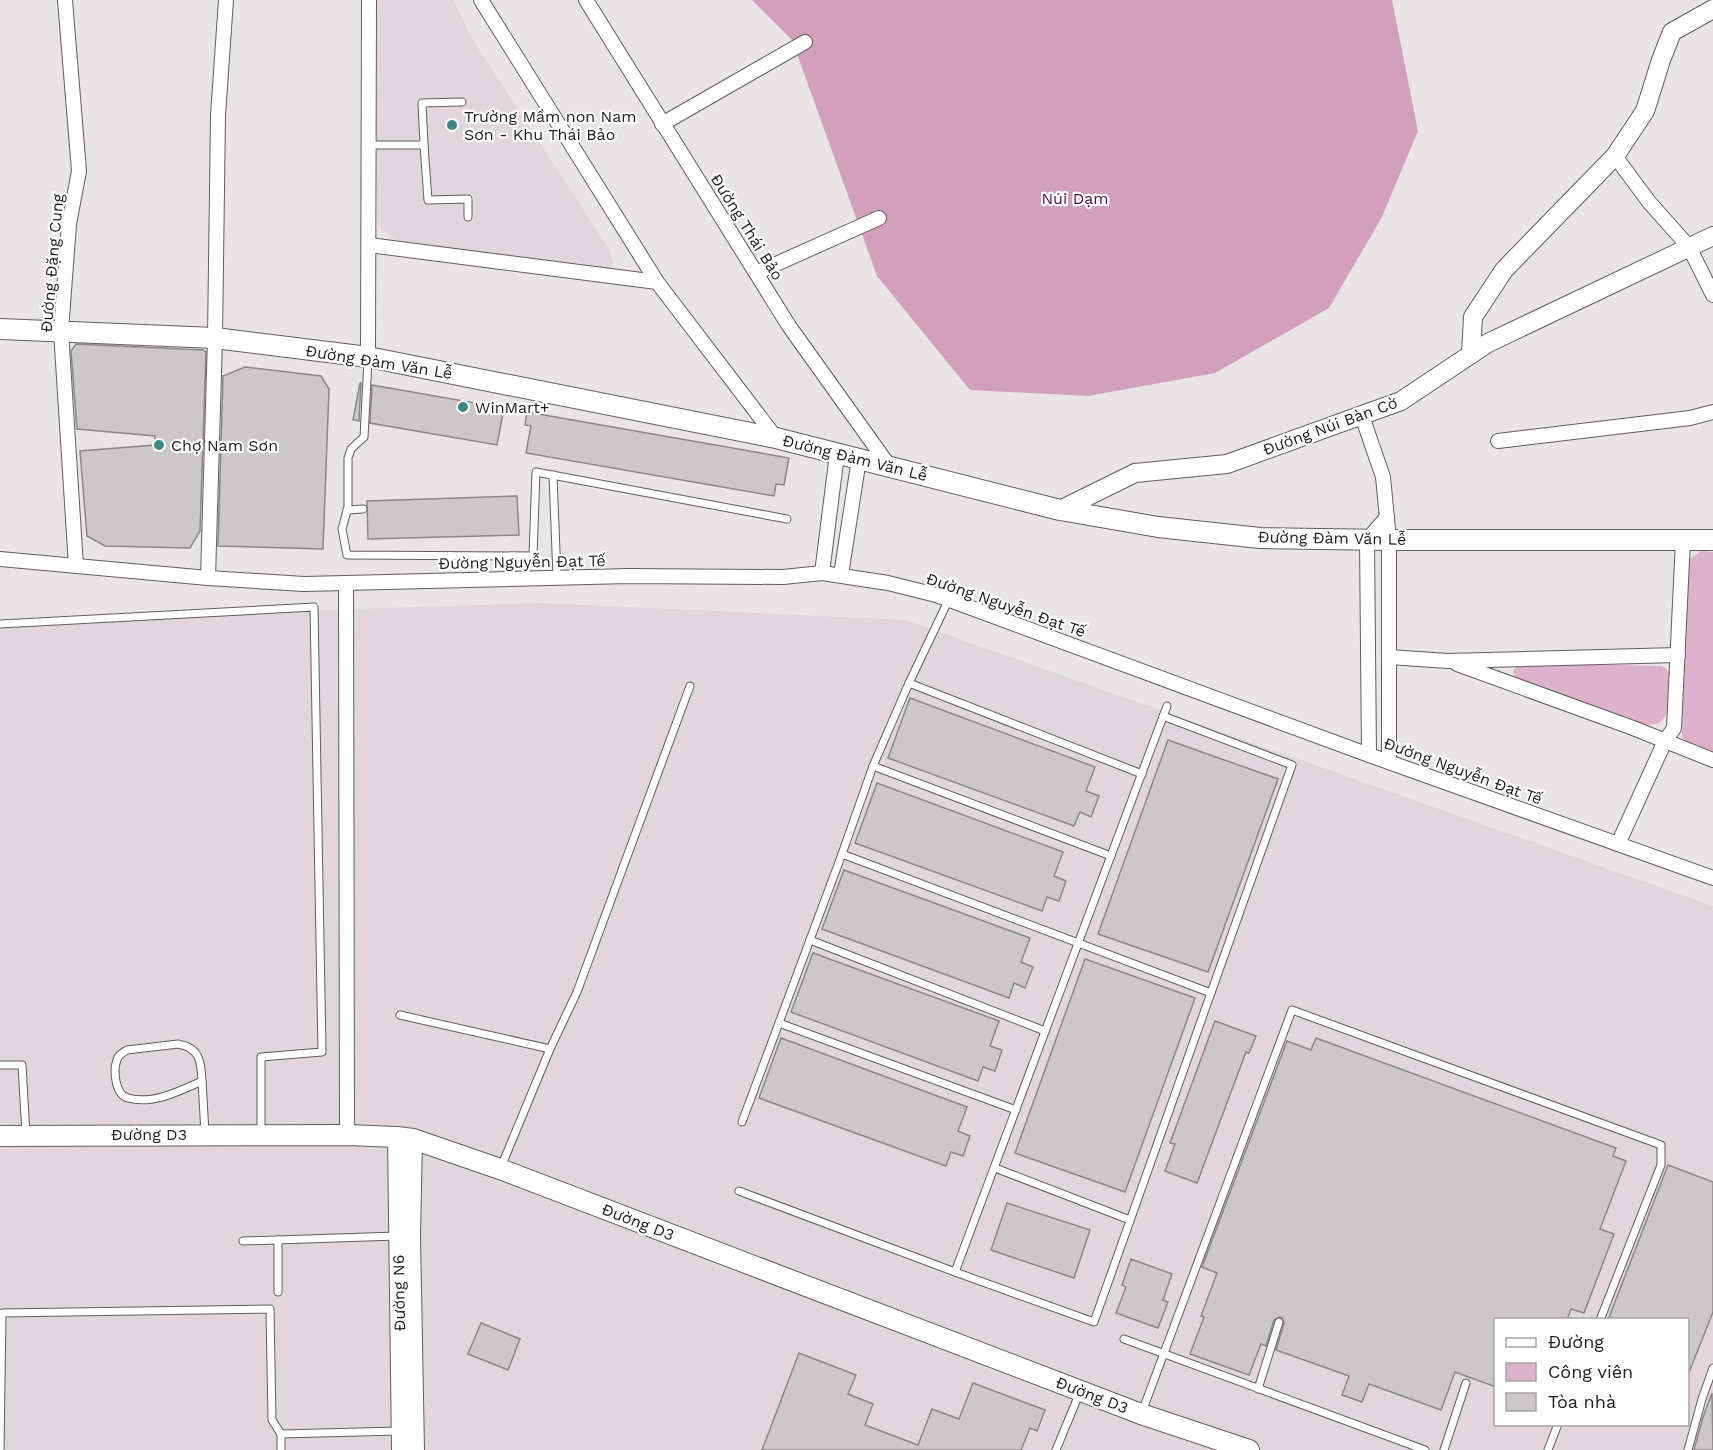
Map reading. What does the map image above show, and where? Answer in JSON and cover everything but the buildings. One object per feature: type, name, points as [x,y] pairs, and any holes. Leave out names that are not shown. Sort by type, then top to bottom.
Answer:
[{"type":"main road","name":"Đường Đàm Văn Lễ","points":[[0,329],[215,338],[368,357],[776,438],[1060,510],[1158,527],[1250,536],[1368,540],[1713,540]]},
{"type":"main road","name":"Đường D3","points":[[0,1136],[261,1134],[405,1138],[500,1169],[1141,1414],[1249,1450]]},
{"type":"street","name":"Đường Đặng Cung","points":[[65,0],[79,171],[69,224],[61,331],[76,566]]},
{"type":"street","points":[[208,578],[215,338],[218,115],[226,0]]},
{"type":"street","points":[[368,357],[369,0]]},
{"type":"street","points":[[481,0],[657,282],[776,438]]},
{"type":"street","name":"Đường Thái Bảo","points":[[586,0],[789,326],[889,466]]},
{"type":"street","points":[[1471,354],[1473,317],[1504,270],[1615,156],[1645,111],[1672,32],[1713,9]]},
{"type":"street","points":[[662,124],[805,42]]},
{"type":"street","points":[[1615,156],[1649,201],[1689,247],[1713,296]]},
{"type":"street","points":[[756,273],[879,218]]},
{"type":"street","name":"Đường Núi Bàn Cờ","points":[[1060,510],[1135,473],[1227,464],[1401,401],[1488,343],[1713,236]]},
{"type":"street","points":[[369,245],[657,282]]},
{"type":"street","points":[[1498,441],[1690,418],[1713,412]]},
{"type":"street","points":[[1362,416],[1383,477],[1389,540],[1389,762]]},
{"type":"street","points":[[822,573],[837,454]]},
{"type":"street","points":[[841,575],[859,459]]},
{"type":"street","points":[[1369,755],[1368,540],[1387,517]]},
{"type":"street","points":[[1618,844],[1665,741],[1674,728],[1683,540]]},
{"type":"street","name":"Đường Nguyễn Đạt Tế","points":[[0,559],[208,578],[304,584],[557,577],[783,577],[822,573],[841,575],[949,599],[1369,755],[1713,878]]},
{"type":"street","points":[[346,583],[347,1135]]},
{"type":"street","points":[[1389,657],[1448,661],[1678,655]]},
{"type":"street","points":[[1448,661],[1713,760]]},
{"type":"street","name":"Đường N6","points":[[402,1450],[408,1431],[405,1138]]},
{"type":"street","name":"Đường N6","points":[[408,1431],[415,1450]]},
{"type":"lane","points":[[462,102],[422,103],[424,145],[428,200],[468,199],[468,217]]},
{"type":"lane","points":[[369,145],[424,145]]},
{"type":"lane","points":[[368,357],[364,437],[351,449],[348,458],[347,510],[342,529],[347,555],[532,556],[536,472],[787,519]]},
{"type":"lane","points":[[553,475],[557,577]]},
{"type":"lane","points":[[347,510],[363,508]]},
{"type":"lane","points":[[742,1122],[873,766],[949,599]]},
{"type":"lane","points":[[0,624],[314,607],[322,1052],[261,1057],[261,1134]]},
{"type":"lane","points":[[909,683],[1142,774]]},
{"type":"lane","points":[[500,1169],[550,1049],[577,992],[690,686]]},
{"type":"lane","points":[[956,1272],[1167,706]]},
{"type":"lane","points":[[739,1191],[1094,1322],[1292,765],[1163,716]]},
{"type":"lane","points":[[873,766],[1111,856]]},
{"type":"lane","points":[[842,854],[1211,993]]},
{"type":"lane","points":[[810,940],[1046,1031]]},
{"type":"lane","points":[[1141,1414],[1292,1010],[1661,1144],[1661,1165],[1601,1318]]},
{"type":"lane","points":[[400,1015],[550,1049]]},
{"type":"lane","points":[[779,1023],[1016,1110]]},
{"type":"lane","points":[[202,1081],[155,1098],[127,1098],[120,1094],[117,1085],[116,1061],[120,1054],[127,1050],[163,1045],[189,1046],[197,1053],[201,1068],[202,1081],[206,1134]]},
{"type":"lane","points":[[0,1065],[22,1065],[26,1135]]},
{"type":"lane","points":[[995,1168],[1130,1220]]},
{"type":"lane","points":[[243,1240],[405,1236]]},
{"type":"lane","points":[[278,1240],[278,1292]]},
{"type":"lane","points":[[0,1450],[2,1313],[270,1309],[272,1420],[281,1434],[281,1450]]},
{"type":"lane","points":[[1258,1389],[1279,1322]]},
{"type":"lane","points":[[1124,1339],[1425,1450]]},
{"type":"lane","points":[[1688,1450],[1713,1368]]},
{"type":"lane","points":[[1444,1450],[1466,1383]]},
{"type":"lane","points":[[1056,1450],[1081,1390]]},
{"type":"lane","points":[[1548,1450],[1558,1426]]},
{"type":"lane","points":[[281,1434],[408,1431]]},
{"type":"shaded area","name":"Trường Mầm non Nam Sơn - Khu Thái Bảo","points":[[375,0],[453,0],[471,37],[609,249],[613,261],[612,267],[606,271],[410,243],[396,240],[379,227]]},
{"type":"shaded area","points":[[543,603],[906,620],[1713,906],[1713,1450],[0,1450],[0,620]]},
{"type":"green space","name":"Núi Dạm","points":[[752,0],[1392,0],[1418,131],[1382,217],[1329,308],[1215,373],[1088,396],[970,390],[877,276],[792,40]]},
{"type":"green space","points":[[1701,551],[1713,552],[1713,754],[1688,746],[1682,736],[1686,570],[1690,559]]},
{"type":"green space","points":[[1523,663],[1662,666],[1671,679],[1668,711],[1658,723],[1646,725],[1637,723],[1515,679],[1513,672],[1516,666]]},
{"type":"place","name":"Trường Mầm non Nam Sơn - Khu Thái Bảo","points":[[452,125]]},
{"type":"place","name":"WinMart+","points":[[463,407]]},
{"type":"place","name":"Chợ Nam Sơn","points":[[159,445]]}]
